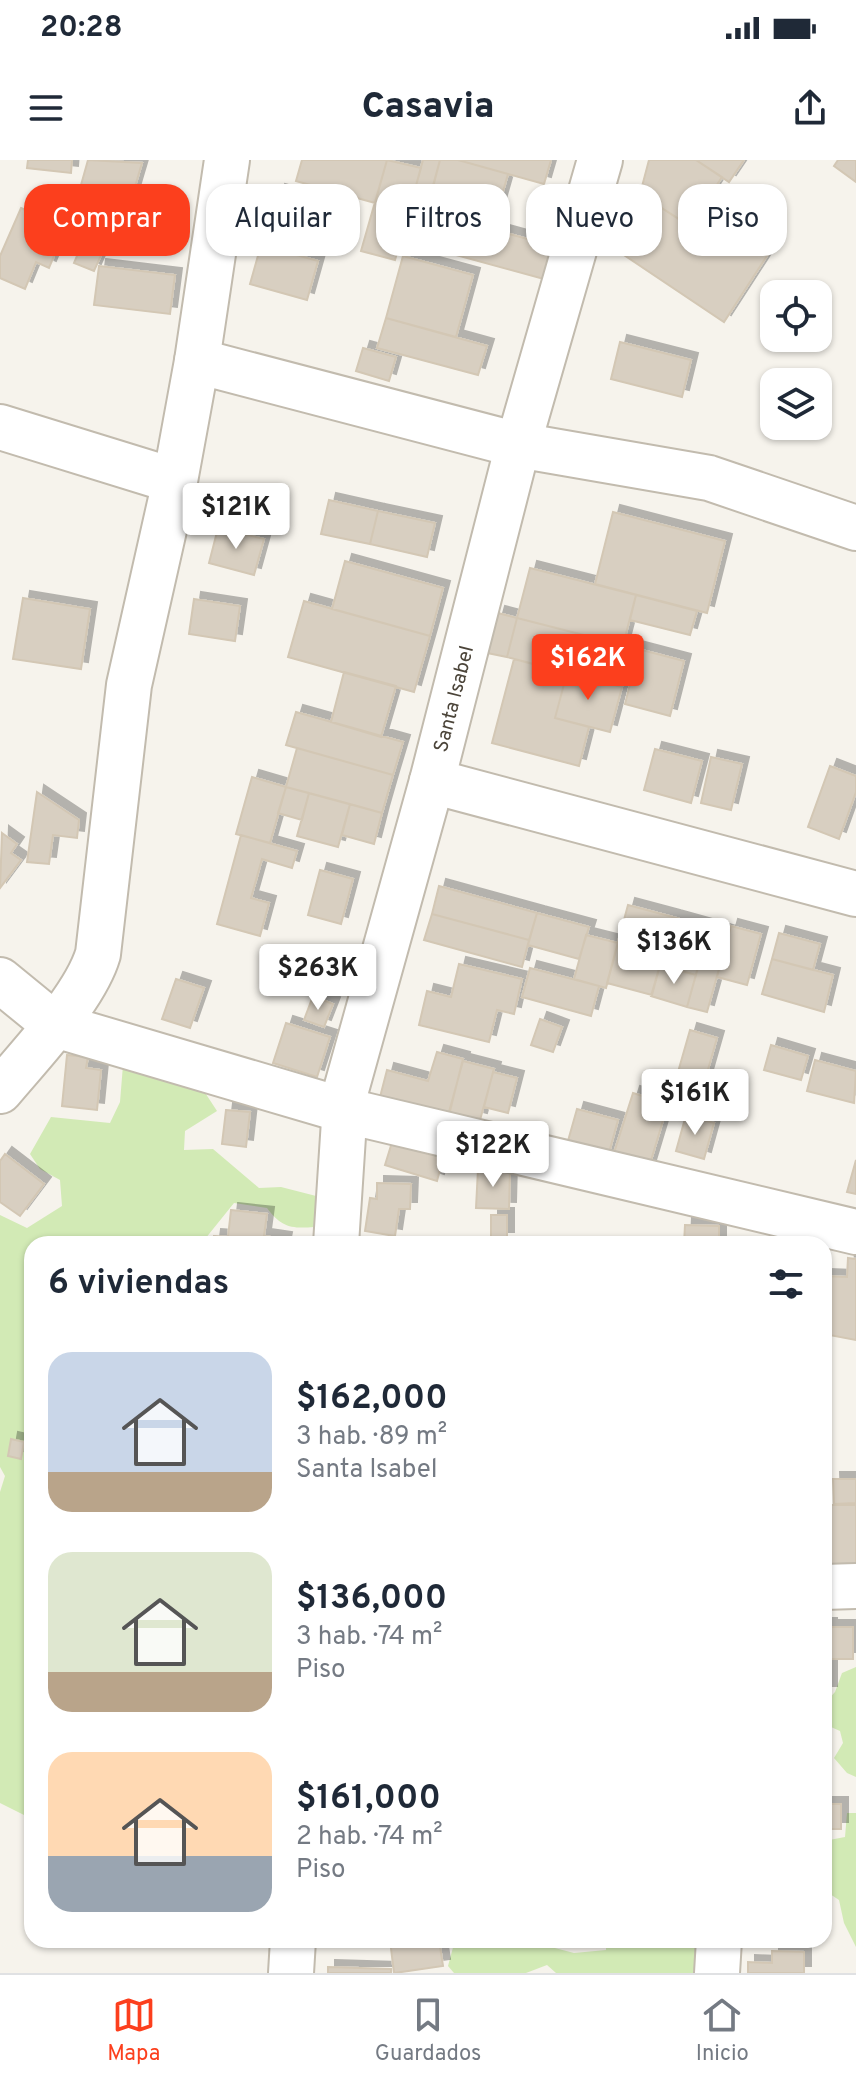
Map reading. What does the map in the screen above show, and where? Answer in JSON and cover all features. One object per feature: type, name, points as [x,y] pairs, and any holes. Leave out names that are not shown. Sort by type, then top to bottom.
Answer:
[{"type":"street","points":[[0,1091],[55,1025],[93,969],[98,954],[129,685],[175,481],[197,361],[227,160]]},
{"type":"street","name":"Santa Isabel","points":[[336,1236],[346,1090],[432,781],[518,445],[600,160]]},
{"type":"street","points":[[197,361],[518,445],[709,478],[856,528]]},
{"type":"street","points":[[0,427],[175,481]]},
{"type":"street","points":[[432,781],[856,894]]},
{"type":"street","points":[[0,980],[55,1025],[343,1110],[856,1232]]},
{"type":"street","points":[[832,1587],[856,1586]]},
{"type":"street","points":[[291,1973],[293,1948]]},
{"type":"street","points":[[717,1973],[719,1948]]},
{"type":"green space","points":[[123,1065],[202,1088],[217,1111],[185,1131],[184,1150],[213,1149],[259,1188],[281,1187],[320,1197],[320,1221],[314,1227],[293,1227],[282,1223],[267,1208],[234,1203],[207,1236],[24,1236],[24,1815],[0,1803],[0,1492],[5,1476],[0,1467],[0,1215],[27,1228],[62,1206],[60,1180],[40,1169],[30,1154],[51,1117],[110,1123],[120,1102]]},
{"type":"green space","points":[[856,1667],[856,1777],[847,1773],[834,1758],[843,1743],[840,1731],[832,1728],[832,1695],[842,1673]]},
{"type":"green space","points":[[847,1813],[856,1813],[856,1947],[844,1923],[839,1900],[832,1895],[832,1839],[845,1837]]},
{"type":"green space","points":[[453,1948],[555,1948],[574,1953],[606,1948],[698,1948],[693,1973],[556,1973],[547,1965],[526,1973],[454,1973],[448,1966]]},
{"type":"building","points":[[28,160],[72,160],[71,173],[27,168]]},
{"type":"building","points":[[88,160],[142,163],[136,184],[81,184]]},
{"type":"building","points":[[302,160],[387,160],[380,184],[376,184],[375,203],[360,199],[360,184],[307,184],[296,181]]},
{"type":"building","points":[[387,160],[421,168],[416,184],[380,184]]},
{"type":"building","points":[[423,160],[440,160],[433,184],[416,184]]},
{"type":"building","points":[[440,160],[458,160],[508,174],[505,184],[434,184]]},
{"type":"building","points":[[458,160],[551,160],[544,184]]},
{"type":"building","points":[[649,160],[696,160],[722,177],[717,184],[678,184],[678,218],[662,208],[662,184],[643,184]]},
{"type":"building","points":[[696,160],[744,160],[729,182]]},
{"type":"building","points":[[838,160],[856,160],[856,182],[834,166]]},
{"type":"building","points":[[376,198],[376,255],[361,251]]},
{"type":"building","points":[[21,208],[24,209],[24,256],[54,256],[49,268],[36,262],[25,289],[0,278],[0,256]]},
{"type":"building","points":[[662,208],[678,219],[678,256],[767,256],[724,322],[625,256],[662,256]]},
{"type":"building","points":[[510,234],[526,239],[526,256],[550,256],[544,279],[460,256],[510,256]]},
{"type":"building","points":[[77,256],[101,256],[94,271],[74,263]]},
{"type":"building","points":[[258,256],[300,256],[318,261],[307,300],[250,284]]},
{"type":"building","points":[[403,256],[473,275],[456,337],[386,318]]},
{"type":"building","points":[[99,266],[175,275],[170,314],[94,305]]},
{"type":"building","points":[[386,318],[487,346],[478,375],[377,348]]},
{"type":"building","points":[[620,342],[691,360],[682,397],[611,379]]},
{"type":"building","points":[[363,348],[396,357],[389,381],[356,371]]},
{"type":"building","points":[[329,500],[378,511],[370,544],[321,534]]},
{"type":"building","points":[[378,511],[435,523],[427,557],[370,544]]},
{"type":"building","points":[[613,512],[725,541],[707,613],[595,584]]},
{"type":"building","points":[[218,528],[264,539],[254,575],[209,563]]},
{"type":"building","points":[[345,561],[443,588],[430,636],[332,609]]},
{"type":"building","points":[[530,568],[636,595],[623,645],[517,618]]},
{"type":"building","points":[[636,595],[697,611],[690,635],[630,620]]},
{"type":"building","points":[[23,598],[90,609],[81,669],[13,659]]},
{"type":"building","points":[[194,599],[240,606],[235,641],[189,634]]},
{"type":"building","points":[[304,601],[430,636],[414,692],[288,657]]},
{"type":"building","points":[[498,613],[517,618],[507,657],[487,653]]},
{"type":"building","points":[[517,618],[623,645],[613,685],[507,657]]},
{"type":"building","points":[[623,645],[684,661],[670,716],[625,704],[631,680],[616,676]]},
{"type":"building","points":[[514,659],[567,673],[555,718],[589,727],[579,766],[492,743]]},
{"type":"building","points":[[344,672],[396,686],[381,737],[331,722]]},
{"type":"building","points":[[567,673],[622,687],[610,732],[555,718]]},
{"type":"building","points":[[296,712],[403,742],[393,775],[286,745]]},
{"type":"building","points":[[297,748],[393,775],[382,813],[286,787]]},
{"type":"building","points":[[655,749],[702,761],[691,803],[644,790]]},
{"type":"building","points":[[711,757],[742,764],[731,810],[701,803]]},
{"type":"building","points":[[830,766],[856,776],[856,792],[839,839],[808,827]]},
{"type":"building","points":[[252,777],[286,787],[270,843],[236,834]]},
{"type":"building","points":[[286,787],[309,793],[302,820],[278,813]]},
{"type":"building","points":[[37,792],[79,820],[77,838],[53,835],[49,864],[27,862]]},
{"type":"building","points":[[309,793],[350,804],[338,847],[297,836]]},
{"type":"building","points":[[350,804],[382,813],[374,844],[342,835]]},
{"type":"building","points":[[2,833],[17,844],[11,853],[21,860],[0,888]]},
{"type":"building","points":[[241,835],[297,851],[292,868],[262,859],[251,898],[269,903],[260,936],[217,924]]},
{"type":"building","points":[[320,870],[353,879],[341,924],[308,915]]},
{"type":"building","points":[[439,886],[537,913],[529,940],[432,914]]},
{"type":"building","points":[[628,905],[673,917],[652,995],[607,983]]},
{"type":"building","points":[[537,913],[589,927],[579,959],[528,945]]},
{"type":"building","points":[[432,914],[529,940],[522,967],[424,940]]},
{"type":"building","points":[[673,917],[709,927],[696,975],[660,965]]},
{"type":"building","points":[[731,926],[761,934],[747,985],[717,977]]},
{"type":"building","points":[[709,927],[729,933],[707,1012],[687,1007]]},
{"type":"building","points":[[779,933],[820,944],[813,970],[772,959]]},
{"type":"building","points":[[586,935],[618,943],[606,988],[574,979]]},
{"type":"building","points":[[772,959],[833,975],[824,1012],[762,994]]},
{"type":"building","points":[[459,964],[522,979],[514,1014],[497,1010],[489,1042],[419,1025],[427,991],[451,997]]},
{"type":"building","points":[[660,965],[696,975],[687,1007],[651,996]]},
{"type":"building","points":[[530,968],[599,986],[591,1016],[522,997]]},
{"type":"building","points":[[176,979],[204,988],[190,1028],[162,1019]]},
{"type":"building","points":[[313,996],[333,1004],[324,1027],[304,1020]]},
{"type":"building","points":[[540,1019],[562,1027],[553,1052],[531,1045]]},
{"type":"building","points":[[286,1023],[330,1037],[317,1077],[273,1063]]},
{"type":"building","points":[[690,1030],[717,1038],[705,1080],[678,1072]]},
{"type":"building","points":[[771,1045],[808,1056],[801,1080],[764,1070]]},
{"type":"building","points":[[437,1052],[463,1059],[448,1119],[379,1101],[387,1070],[428,1081]]},
{"type":"building","points":[[67,1055],[88,1057],[86,1068],[101,1070],[97,1110],[62,1106]]},
{"type":"building","points":[[815,1060],[856,1071],[854,1103],[807,1091]]},
{"type":"building","points":[[463,1061],[494,1069],[480,1120],[449,1112]]},
{"type":"building","points":[[493,1072],[517,1078],[508,1113],[484,1107]]},
{"type":"building","points":[[633,1093],[668,1104],[649,1167],[613,1156]]},
{"type":"building","points":[[577,1109],[618,1120],[607,1160],[566,1148]]},
{"type":"building","points":[[226,1110],[250,1112],[246,1147],[222,1144]]},
{"type":"building","points":[[686,1115],[714,1123],[704,1159],[676,1151]]},
{"type":"building","points":[[393,1139],[444,1154],[437,1181],[385,1165]]},
{"type":"building","points":[[5,1154],[44,1184],[20,1216],[0,1202],[0,1161]]},
{"type":"building","points":[[856,1160],[856,1194],[847,1192]]},
{"type":"building","points":[[478,1169],[510,1170],[509,1209],[476,1208]]},
{"type":"building","points":[[377,1183],[411,1184],[410,1209],[399,1209],[395,1236],[365,1231],[370,1198],[377,1199]]},
{"type":"building","points":[[231,1210],[267,1214],[264,1236],[228,1236]]},
{"type":"building","points":[[491,1215],[507,1215],[507,1236],[491,1236]]},
{"type":"building","points":[[685,1225],[719,1226],[719,1236],[684,1236]]},
{"type":"building","points":[[848,1258],[856,1259],[856,1340],[832,1336],[832,1276],[847,1277]]},
{"type":"building","points":[[11,1439],[24,1442],[21,1459],[8,1456]]},
{"type":"building","points":[[833,1479],[856,1479],[856,1503],[834,1504]]},
{"type":"building","points":[[832,1505],[856,1505],[856,1564],[832,1564]]},
{"type":"building","points":[[832,1627],[853,1627],[853,1659],[832,1659]]},
{"type":"building","points":[[832,1804],[841,1804],[841,1829],[832,1829]]},
{"type":"building","points":[[391,1948],[440,1948],[443,1966],[394,1973]]},
{"type":"building","points":[[772,1951],[804,1952],[804,1973],[748,1973],[748,1962],[772,1963]]},
{"type":"building","points":[[328,1967],[391,1969],[391,1973],[328,1973]]}]
